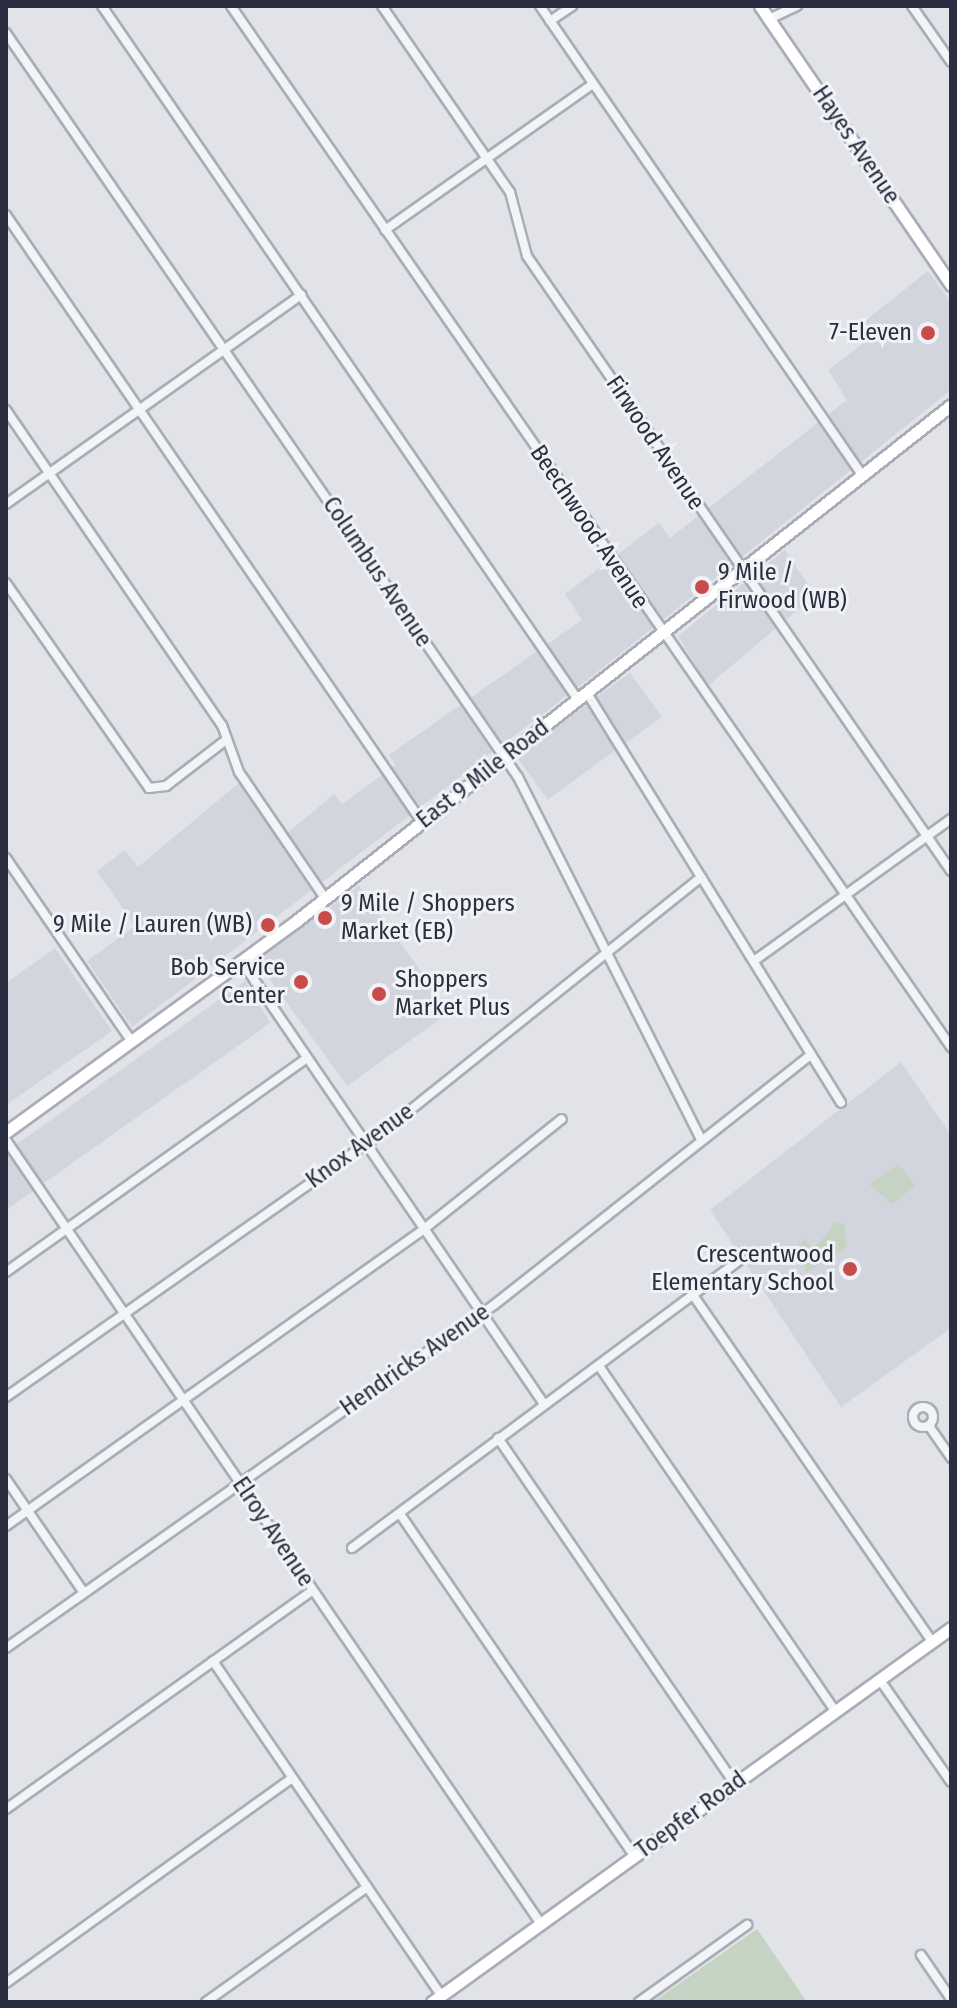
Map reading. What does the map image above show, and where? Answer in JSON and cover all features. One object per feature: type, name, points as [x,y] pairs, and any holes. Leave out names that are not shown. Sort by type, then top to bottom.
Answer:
[{"type":"main road","name":"Hayes Avenue","points":[[760,6],[951,285]]},
{"type":"main road","name":"East 9 Mile Road","points":[[6,1132],[242,962],[951,405]]},
{"type":"main road","name":"Toepfer Road","points":[[436,1998],[951,1628]]},
{"type":"street","points":[[102,6],[582,696],[701,877],[841,1103]]},
{"type":"street","name":"Beechwood Avenue","points":[[231,6],[951,1047]]},
{"type":"street","name":"Firwood Avenue","points":[[382,6],[513,198],[527,256],[951,871]]},
{"type":"street","points":[[540,6],[862,475]]},
{"type":"street","points":[[550,21],[572,6]]},
{"type":"street","points":[[769,19],[797,6]]},
{"type":"street","points":[[912,6],[951,62]]},
{"type":"street","name":"Columbus Avenue","points":[[6,33],[504,758],[701,1139]]},
{"type":"street","points":[[385,230],[593,84]]},
{"type":"street","points":[[6,215],[422,822]]},
{"type":"street","points":[[6,504],[138,407],[301,295]]},
{"type":"street","points":[[6,410],[226,740],[239,772],[325,898]]},
{"type":"street","points":[[6,583],[149,788],[166,786],[226,740]]},
{"type":"street","points":[[754,961],[806,920],[951,819]]},
{"type":"street","points":[[6,858],[132,1042]]},
{"type":"street","name":"Knox Avenue","points":[[6,1397],[365,1144],[701,877]]},
{"type":"street","points":[[242,962],[544,1404]]},
{"type":"street","name":"Hendricks Avenue","points":[[6,1648],[481,1313],[811,1055]]},
{"type":"street","points":[[6,1272],[306,1059]]},
{"type":"street","points":[[6,1526],[424,1229],[562,1119]]},
{"type":"street","name":"Elroy Avenue","points":[[6,1140],[541,1924]]},
{"type":"street","points":[[352,1548],[741,1259]]},
{"type":"street","points":[[693,1295],[932,1642]]},
{"type":"street","points":[[599,1366],[835,1711]]},
{"type":"street","points":[[929,1426],[951,1458]]},
{"type":"street","points":[[498,1438],[735,1784]]},
{"type":"street","points":[[6,1479],[84,1593]]},
{"type":"street","points":[[400,1514],[634,1856]]},
{"type":"street","points":[[6,1809],[312,1591]]},
{"type":"street","points":[[213,1661],[367,1887],[436,1998]]},
{"type":"street","points":[[880,1680],[951,1782]]},
{"type":"street","points":[[6,1983],[292,1778]]},
{"type":"street","points":[[206,2002],[367,1887]]},
{"type":"street","points":[[639,2002],[747,1925]]},
{"type":"street","points":[[921,1955],[951,1999]]},
{"type":"shaded area","points":[[928,271],[951,303],[951,390],[595,674],[132,1027],[87,961],[135,926],[97,871],[125,850],[138,867],[239,783],[279,840],[334,794],[342,804],[396,765],[389,755],[582,620],[565,594],[659,523],[670,538],[847,400],[828,370],[873,336],[864,322]]},
{"type":"shaded area","points":[[785,550],[815,595],[708,686],[678,636]]},
{"type":"shaded area","points":[[630,673],[662,717],[548,800],[516,756]]},
{"type":"shaded area","points":[[359,886],[450,1011],[347,1086],[256,961]]},
{"type":"shaded area","points":[[55,948],[112,1031],[6,1105],[6,983]]},
{"type":"shaded area","points":[[245,981],[270,1023],[6,1210],[6,1152]]},
{"type":"shaded area","name":"Crescentwood Elementary School","points":[[901,1062],[951,1135],[951,1328],[841,1407],[710,1210]]},
{"type":"green space","points":[[899,1164],[915,1186],[892,1204],[869,1184]]},
{"type":"green space","points":[[835,1222],[844,1224],[847,1246],[807,1273],[794,1250],[805,1239],[812,1247],[820,1242]]},
{"type":"green space","points":[[757,1929],[807,2002],[653,2002]]},
{"type":"place","name":"7-Eleven","points":[[928,333]]},
{"type":"place","name":"9 Mile / Firwood (WB)","points":[[702,587]]},
{"type":"place","name":"9 Mile / Shoppers Market (EB)","points":[[325,918]]},
{"type":"place","name":"9 Mile / Lauren (WB)","points":[[268,925]]},
{"type":"place","name":"Bob Service Center","points":[[301,982]]},
{"type":"place","name":"Shoppers Market Plus","points":[[379,994]]},
{"type":"place","name":"Crescentwood Elementary School","points":[[850,1269]]}]
